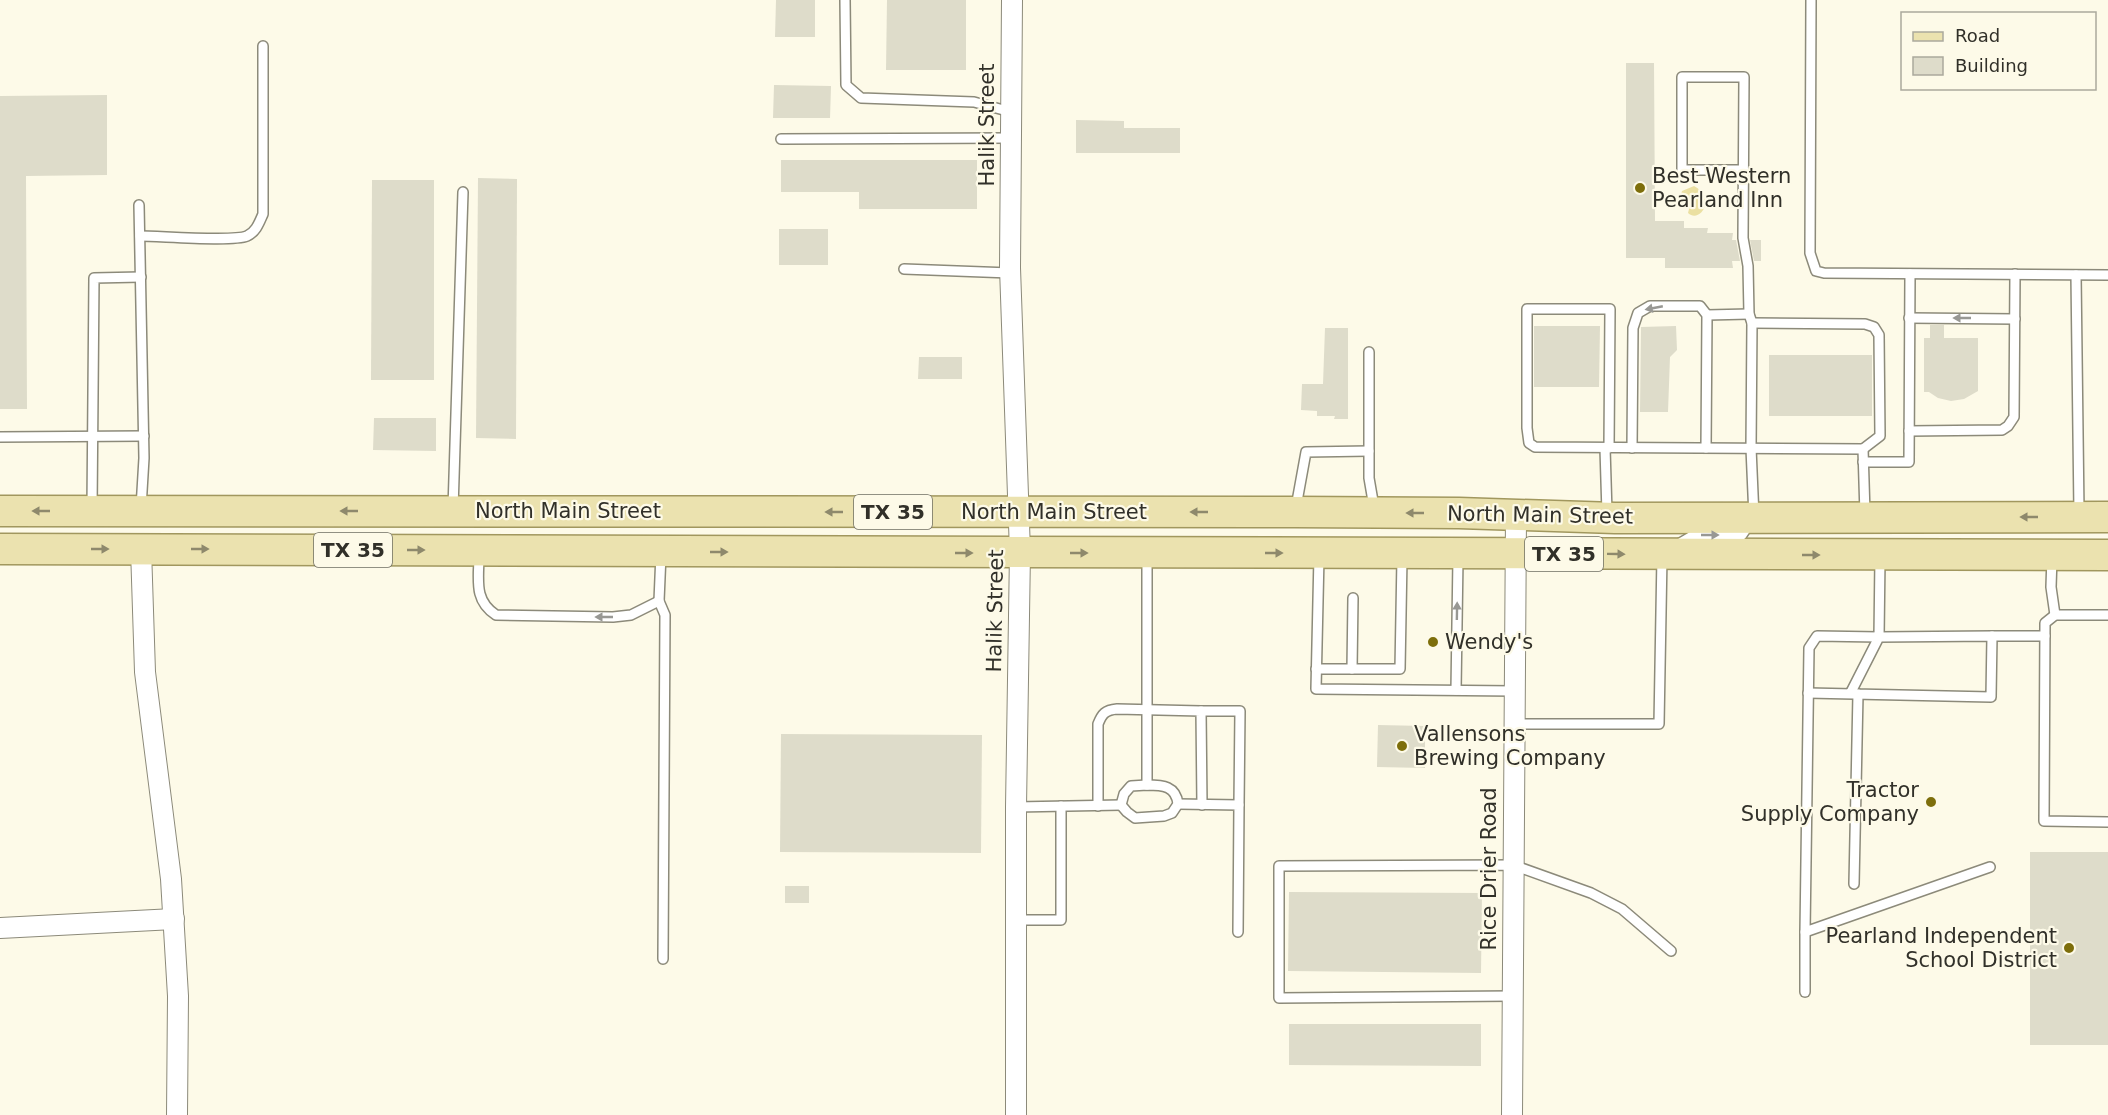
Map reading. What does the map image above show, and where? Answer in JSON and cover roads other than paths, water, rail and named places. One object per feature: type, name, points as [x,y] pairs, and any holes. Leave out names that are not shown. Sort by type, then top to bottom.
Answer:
[{"type":"main road","points":[[141,510],[141,549]]},
{"type":"main road","name":"North Main Street","points":[[0,511],[1295,512],[1459,513],[1607,518],[2094,517]]},
{"type":"main road","points":[[660,512],[661,552]]},
{"type":"main road","name":"North Main Street","points":[[0,549],[2108,555]]},
{"type":"street","name":"Halik Street","points":[[1012,0],[1010,273],[1020,552],[1016,807],[1016,1115]]},
{"type":"street","name":"Rice Drier Road","points":[[1512,1115],[1516,515]]},
{"type":"street","points":[[141,549],[145,672],[174,920],[178,996],[177,1115]]},
{"type":"street","points":[[0,928],[174,920]]},
{"type":"lane","points":[[845,0],[846,85],[861,98],[974,102],[1011,112]]},
{"type":"lane","points":[[1811,0],[1810,253],[1816,270],[1824,273],[2108,275]]},
{"type":"lane","points":[[140,236],[230,238],[246,237],[256,229],[263,214],[263,45]]},
{"type":"lane","points":[[1514,724],[1659,724],[1662,555],[1694,535],[1742,535],[1754,517],[1748,266],[1743,238],[1744,170],[1744,77],[1682,77],[1682,170],[1744,170]]},
{"type":"lane","points":[[781,139],[1011,138]]},
{"type":"lane","points":[[453,511],[463,192]]},
{"type":"lane","points":[[139,205],[144,435],[141,510]]},
{"type":"lane","points":[[904,269],[1010,273]]},
{"type":"lane","points":[[1863,462],[1909,462],[1910,274]]},
{"type":"lane","points":[[1909,431],[2002,430],[2008,426],[2014,417],[2015,274]]},
{"type":"lane","points":[[2076,275],[2094,517]]},
{"type":"lane","points":[[92,510],[94,278],[141,277]]},
{"type":"lane","points":[[1632,448],[1633,328],[1638,314],[1650,306],[1700,306],[1707,315],[1706,448]]},
{"type":"lane","points":[[1607,518],[1607,448],[1610,309],[1527,309],[1527,428],[1529,443],[1535,447],[1607,448],[1863,449],[1880,436],[1879,335],[1874,327],[1864,324],[1707,315]]},
{"type":"lane","points":[[1909,318],[2015,319]]},
{"type":"lane","points":[[1369,352],[1370,478],[1375,513]]},
{"type":"lane","points":[[0,438],[144,435]]},
{"type":"lane","points":[[1863,449],[1865,516]]},
{"type":"lane","points":[[1295,512],[1306,452],[1369,451]]},
{"type":"lane","points":[[478,550],[479,593],[485,608],[496,615],[613,617],[631,615],[659,601]]},
{"type":"lane","points":[[661,552],[659,601],[665,615],[663,959]]},
{"type":"lane","points":[[1147,553],[1147,785]]},
{"type":"lane","points":[[1319,553],[1316,689],[1514,691]]},
{"type":"lane","points":[[1316,669],[1400,669],[1402,554]]},
{"type":"lane","points":[[1456,690],[1458,554]]},
{"type":"lane","points":[[1854,884],[1854,694],[1879,637],[1880,555]]},
{"type":"lane","points":[[2052,555],[2051,587],[2055,615]]},
{"type":"lane","points":[[1352,669],[1353,598]]},
{"type":"lane","points":[[2108,615],[2055,615],[2045,623],[2044,821],[2108,822]]},
{"type":"lane","points":[[1805,992],[1809,648],[1817,636],[2045,636]]},
{"type":"lane","points":[[1808,693],[1991,697],[1992,636]]},
{"type":"lane","points":[[1098,806],[1098,724],[1101,715],[1108,710],[1240,711],[1238,932]]},
{"type":"lane","points":[[1201,711],[1202,805]]},
{"type":"lane","points":[[1147,785],[1164,785],[1172,790],[1178,804],[1172,813],[1164,816],[1135,818],[1121,805],[1124,794],[1131,786],[1147,785]]},
{"type":"lane","points":[[1178,804],[1239,805]]},
{"type":"lane","points":[[1016,807],[1121,805]]},
{"type":"lane","points":[[1016,920],[1061,920],[1061,806]]},
{"type":"lane","points":[[1512,996],[1279,998],[1279,866],[1513,865],[1601,898],[1622,909],[1671,951]]},
{"type":"lane","points":[[1806,932],[1990,867]]},
{"type":"place","name":"Best Western Pearland Inn","points":[[1640,188]]},
{"type":"place","name":"Wendy's","points":[[1433,642]]},
{"type":"place","name":"Vallensons Brewing Company","points":[[1402,746]]},
{"type":"place","name":"Tractor Supply Company","points":[[1931,802]]},
{"type":"place","name":"Pearland Independent School District","points":[[2069,948]]}]
